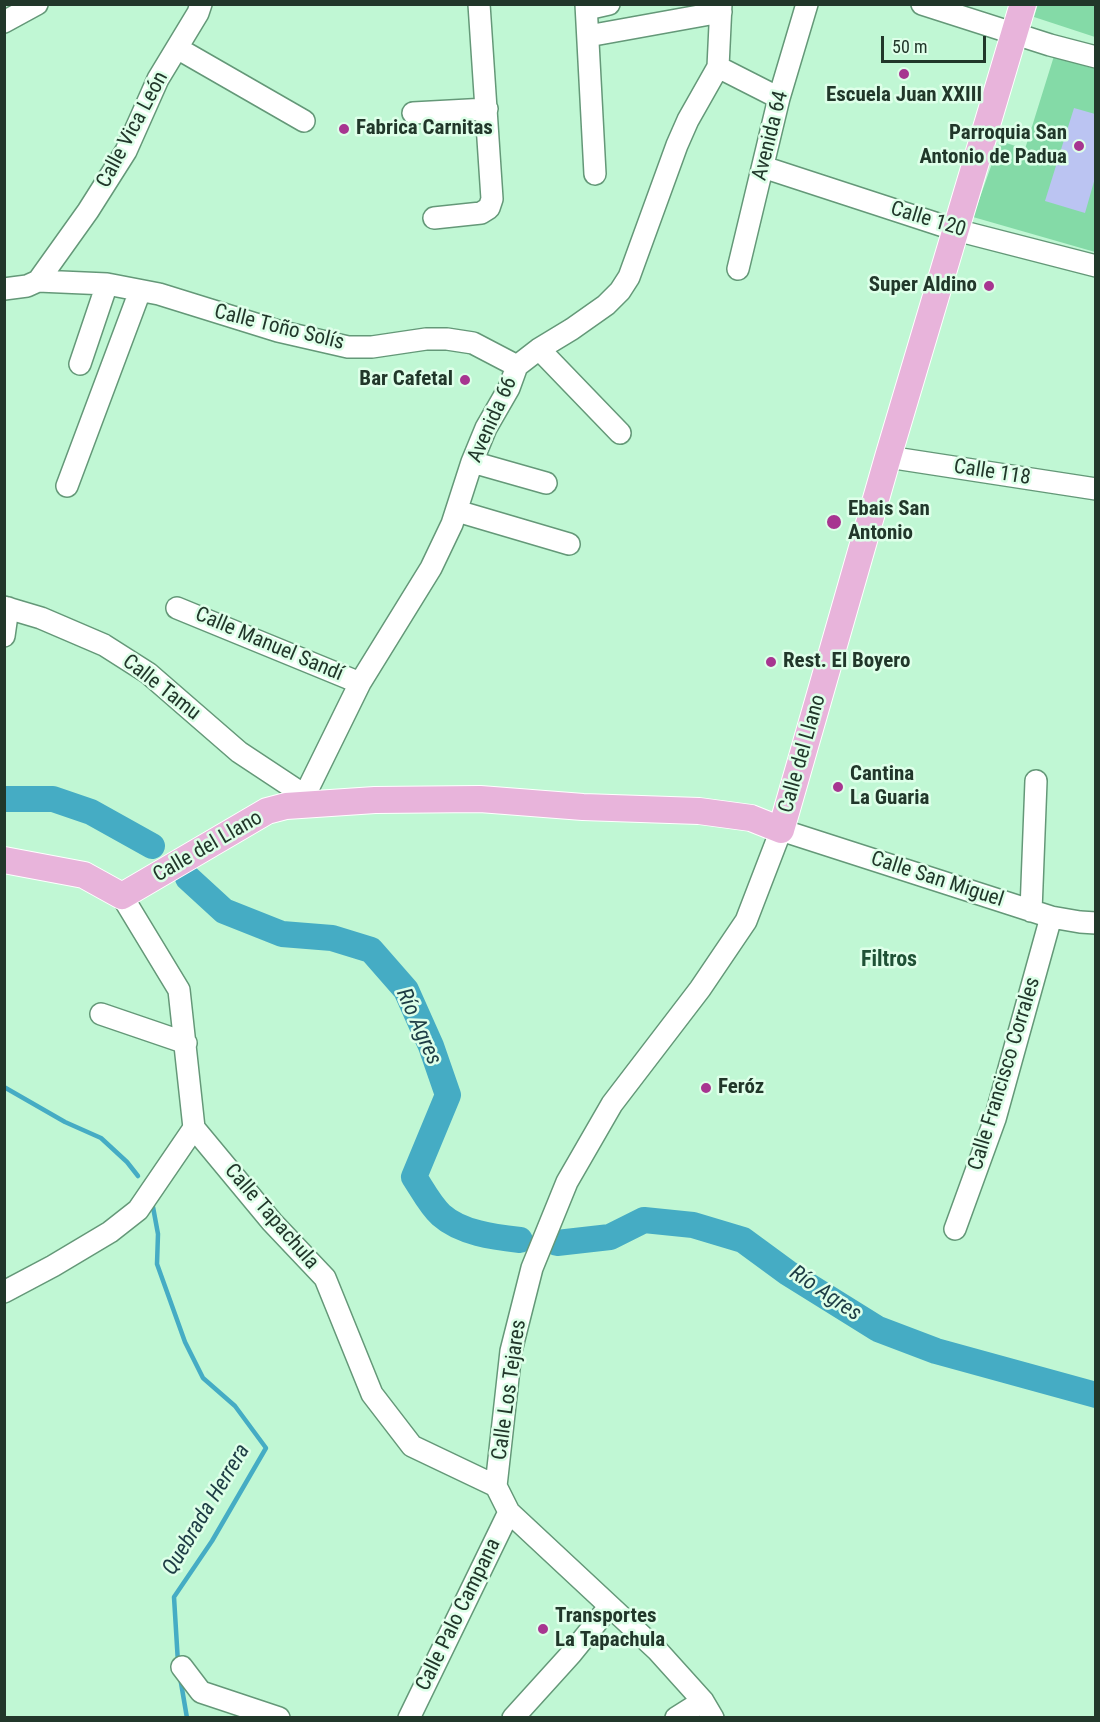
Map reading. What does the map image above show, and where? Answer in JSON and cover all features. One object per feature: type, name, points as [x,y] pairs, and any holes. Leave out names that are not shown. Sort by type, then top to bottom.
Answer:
[{"type":"main road","name":"Calle del Llano","points":[[122,896],[267,812],[302,800],[480,799],[583,807],[699,811],[751,818],[781,830],[888,456],[1023,4]]},
{"type":"main road","points":[[4,860],[84,875],[122,896]]},
{"type":"street","points":[[4,22],[37,4]]},
{"type":"street","name":"Calle Vica León","points":[[38,281],[88,211],[126,151],[158,79],[198,13],[201,4]]},
{"type":"street","points":[[434,218],[481,213],[489,208],[492,199],[478,4]]},
{"type":"street","points":[[596,174],[586,7],[609,4]]},
{"type":"street","name":"Avenida 64","points":[[738,268],[779,98],[807,4]]},
{"type":"street","points":[[922,4],[1095,57]]},
{"type":"street","points":[[588,36],[721,8],[718,67],[779,98]]},
{"type":"street","points":[[177,48],[304,121]]},
{"type":"street","name":"Avenida 66","points":[[302,800],[360,683],[431,568],[457,511],[472,462],[486,428],[517,366],[606,305],[620,291],[629,277],[676,145],[718,67]]},
{"type":"street","points":[[413,113],[487,109]]},
{"type":"street","name":"Calle 120","points":[[763,167],[956,230],[1095,266]]},
{"type":"street","name":"Calle Toño Solís","points":[[4,289],[27,286],[38,281],[107,284],[159,294],[278,331],[348,347],[372,347],[426,339],[447,339],[472,344],[517,366]]},
{"type":"street","points":[[81,364],[107,284]]},
{"type":"street","points":[[67,486],[140,291]]},
{"type":"street","points":[[539,349],[620,433]]},
{"type":"street","name":"Calle 118","points":[[888,456],[1095,489]]},
{"type":"street","points":[[472,462],[546,483]]},
{"type":"street","points":[[457,511],[568,544]]},
{"type":"street","points":[[4,636],[6,608]]},
{"type":"street","name":"Calle Tamu","points":[[6,608],[41,618],[104,645],[148,673],[239,752],[302,800]]},
{"type":"street","name":"Calle Manuel Sandí","points":[[177,608],[360,683]]},
{"type":"street","name":"Calle Francisco Corrales","points":[[956,1229],[995,1119],[1041,914],[1036,781]]},
{"type":"street","name":"Calle San Miguel","points":[[781,830],[1041,914],[1095,923]]},
{"type":"street","name":"Calle Los Tejares","points":[[708,1709],[657,1650],[509,1512],[496,1485],[511,1351],[532,1268],[567,1182],[612,1104],[700,989],[746,921],[781,830]]},
{"type":"street","points":[[4,1292],[110,1232],[138,1210],[194,1128],[179,990],[122,896]]},
{"type":"street","points":[[101,1014],[186,1043]]},
{"type":"street","name":"Calle Tapachula","points":[[194,1128],[272,1222],[325,1278],[372,1394],[412,1446],[496,1485]]},
{"type":"street","name":"Calle Palo Campana","points":[[409,1718],[509,1512]]},
{"type":"street","points":[[513,1718],[571,1654],[609,1607]]},
{"type":"street","points":[[182,1667],[201,1692],[279,1718]]},
{"type":"street","points":[[676,1718],[708,1709]]},
{"type":"green space","points":[[1038,4],[1095,5],[1095,37],[1034,17]]},
{"type":"green space","points":[[1054,56],[1095,69],[1095,252],[973,217],[1000,141],[1025,149]]},
{"type":"building","name":"Parroquia San Antonio de Padua","points":[[1074,108],[1095,114],[1095,178],[1085,213],[1045,201]]},
{"type":"waterway","name":"Río Agres","points":[[4,799],[53,799],[91,812],[152,846]]},
{"type":"waterway","name":"Río Agres","points":[[188,878],[224,911],[282,934],[332,938],[371,950],[406,990],[431,1046],[448,1095],[414,1177],[433,1207],[449,1221],[478,1233],[520,1240]]},
{"type":"waterway","name":"Quebrada Herrera","points":[[4,1087],[65,1122],[101,1138],[127,1162],[138,1176]]},
{"type":"waterway","name":"Quebrada Herrera","points":[[153,1207],[158,1234],[157,1264],[185,1342],[203,1378],[235,1406],[266,1448],[212,1541],[174,1597],[178,1663]]},
{"type":"waterway","name":"Río Agres","points":[[557,1243],[610,1237],[644,1220],[693,1225],[743,1240],[788,1273],[878,1329],[936,1351],[1096,1395]]},
{"type":"waterway","name":"Quebrada Herrera","points":[[180,1677],[187,1718]]},
{"type":"place","name":"Escuela Juan XXIII","points":[[904,74]]},
{"type":"place","name":"Fabrica Carnitas","points":[[344,129]]},
{"type":"place","name":"Parroquia San Antonio de Padua","points":[[1079,146]]},
{"type":"place","name":"Super Aldino","points":[[989,286]]},
{"type":"place","name":"Bar Cafetal","points":[[465,380]]},
{"type":"place","name":"Ebais San Antonio","points":[[834,522]]},
{"type":"place","name":"Rest. El Boyero","points":[[771,662]]},
{"type":"place","name":"Cantina La Guaria","points":[[838,787]]},
{"type":"place","name":"Feróz","points":[[706,1088]]},
{"type":"place","name":"Transportes La Tapachula","points":[[543,1629]]},
{"type":"district","name":"Filtros","points":[[889,960]]}]
